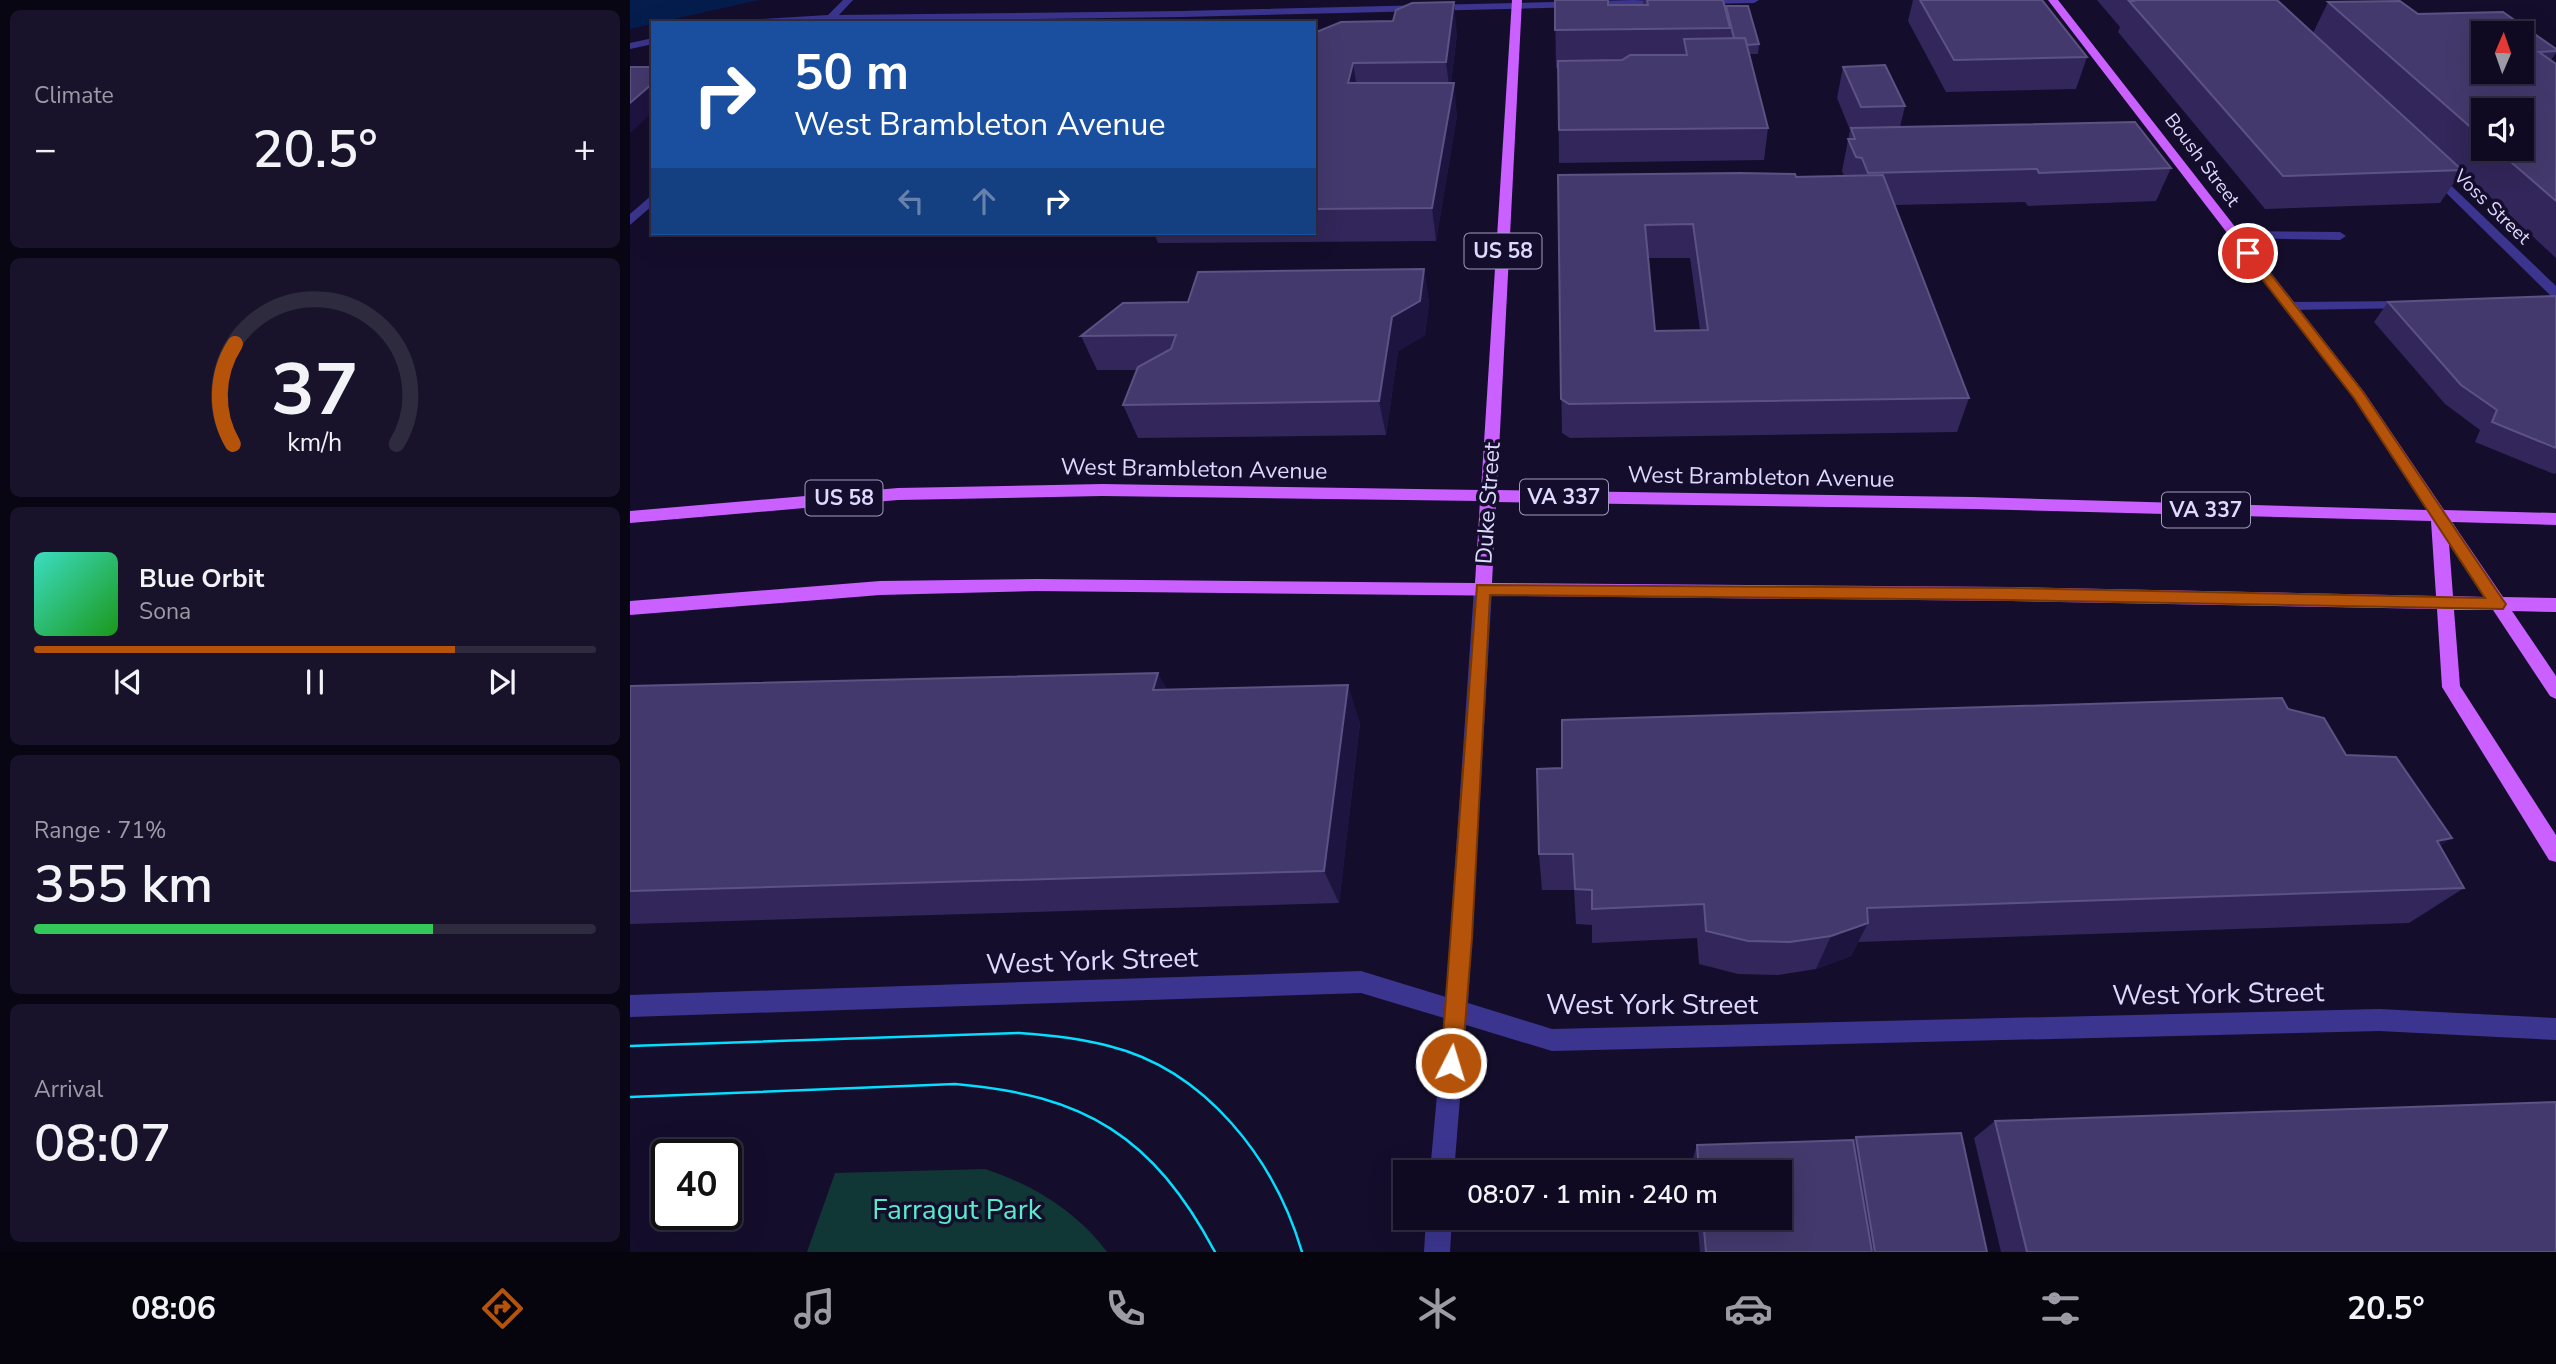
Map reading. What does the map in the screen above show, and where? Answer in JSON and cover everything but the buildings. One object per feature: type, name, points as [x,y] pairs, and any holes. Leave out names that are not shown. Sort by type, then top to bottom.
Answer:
[{"type":"main road","name":"Boush Street","points":[[2053,0],[2359,395],[2556,691]]},
{"type":"main road","name":"Duke Street","points":[[1483,589],[1517,3]]},
{"type":"main road","name":"West Brambleton Avenue","points":[[630,517],[830,499],[1101,490],[1973,503],[2556,519]]},
{"type":"main road","name":"Boush Street","points":[[2439,516],[2451,687],[2556,853]]},
{"type":"main road","points":[[630,608],[799,593],[962,586],[2011,594],[2556,606]]},
{"type":"street","points":[[828,21],[848,0]]},
{"type":"street","points":[[828,21],[1517,3],[1754,0]]},
{"type":"street","points":[[630,46],[651,41]]},
{"type":"street","name":"Voss Street","points":[[2427,169],[2556,293]]},
{"type":"street","points":[[630,221],[651,200]]},
{"type":"street","points":[[2234,235],[2340,236]]},
{"type":"street","points":[[2289,306],[2427,304]]},
{"type":"street","name":"Duke Street","points":[[1443,1160],[1456,1012],[1483,589]]},
{"type":"street","name":"West York Street","points":[[630,1006],[1361,982],[1552,1040],[2379,1020],[2556,1029]]},
{"type":"street","points":[[1437,1252],[1438,1230]]},
{"type":"green space","name":"Farragut Park","points":[[985,1169],[1037,1191],[1052,1201],[1082,1224],[1107,1252],[807,1252],[835,1173]]},
{"type":"water","points":[[630,0],[759,0],[666,21],[651,21],[651,24],[630,29]]},
{"type":"tram line","points":[[630,1046],[1019,1033],[1064,1037],[1109,1046],[1144,1058],[1176,1075],[1206,1097],[1232,1124],[1255,1153],[1274,1184],[1302,1252]]},
{"type":"tram line","points":[[630,1097],[955,1084],[1042,1099],[1078,1111],[1110,1129],[1140,1151],[1166,1178],[1215,1252]]},
{"type":"route","points":[[1451,1063],[1462,938],[1483,589],[2011,594],[2498,604],[2359,395],[2248,253]]}]
